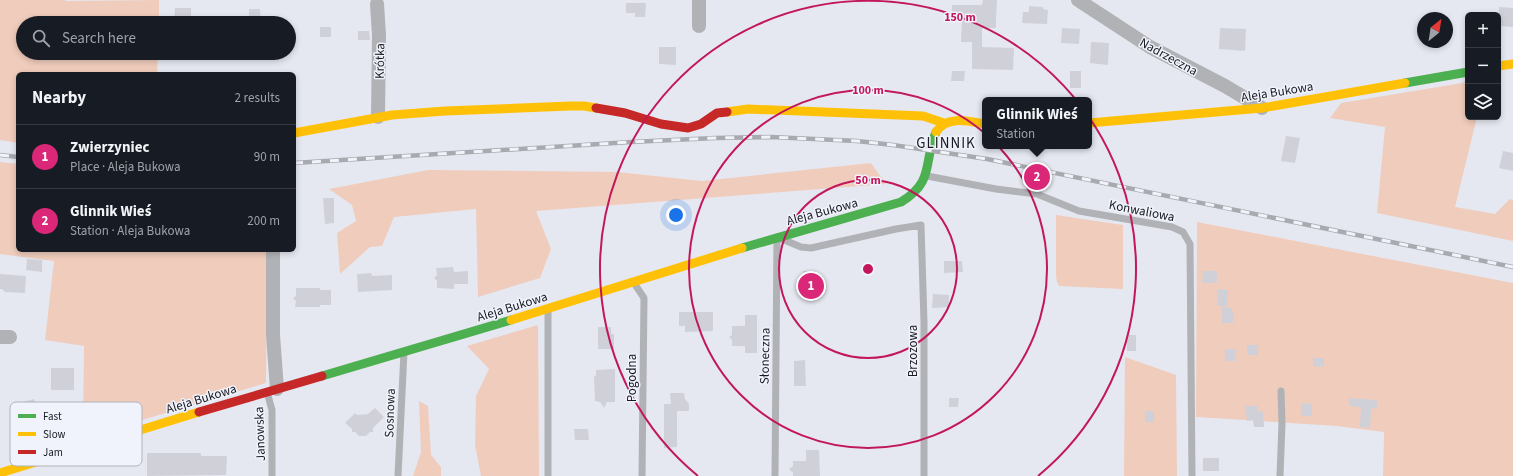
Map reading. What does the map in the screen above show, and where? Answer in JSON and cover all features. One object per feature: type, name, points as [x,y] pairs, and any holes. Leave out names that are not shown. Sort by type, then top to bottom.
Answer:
[{"type":"street","points":[[699,0],[699,26]]},
{"type":"street","name":"Nadrzeczna","points":[[1078,0],[1150,46],[1226,86],[1262,108]]},
{"type":"street","name":"Krótka","points":[[377,4],[379,34],[378,117]]},
{"type":"street","points":[[1501,66],[1513,64]]},
{"type":"street","name":"Aleja Bukowa","points":[[1092,124],[1262,108],[1465,73]]},
{"type":"street","points":[[296,134],[378,117],[445,111],[570,106],[584,106],[625,113],[661,124],[688,128],[701,124],[717,113],[748,109],[923,116],[944,123],[957,121],[982,124]]},
{"type":"street","name":"Aleja Bukowa","points":[[142,432],[272,390],[548,309],[777,237],[896,204],[913,193],[923,182],[926,175],[935,134],[938,128],[944,123]]},
{"type":"street","points":[[272,390],[274,342],[273,252]]},
{"type":"street","name":"Aleja Bukowa","points":[[0,473],[26,470],[38,466]]},
{"type":"lane","name":"Konwaliowa","points":[[926,175],[996,189],[1037,194],[1079,211],[1159,223],[1183,232],[1190,244],[1192,476]]},
{"type":"lane","name":"Brzozowa","points":[[777,237],[801,247],[811,248],[896,229],[921,225],[924,322],[924,476]]},
{"type":"lane","name":"Słoneczna","points":[[775,476],[777,237]]},
{"type":"lane","name":"Pogodna","points":[[634,282],[644,298],[642,476]]},
{"type":"lane","points":[[548,309],[548,476]]},
{"type":"lane","name":"Sosnowa","points":[[398,476],[404,352]]},
{"type":"lane","name":"Janowska","points":[[272,390],[272,476]]},
{"type":"lane","points":[[1280,476],[1282,422],[1281,391]]},
{"type":"shaded area","points":[[0,0],[159,0],[159,16],[16,16],[16,60],[158,60],[157,72],[16,72],[16,143],[0,140]]},
{"type":"shaded area","points":[[1465,82],[1465,120],[1476,120],[1455,207],[1495,214],[1510,199],[1513,200],[1513,241],[1377,213],[1385,127],[1330,118],[1341,103]]},
{"type":"shaded area","points":[[0,162],[16,164],[16,252],[267,252],[266,383],[142,420],[142,402],[83,402],[84,346],[45,340],[54,261],[0,254]]},
{"type":"shaded area","points":[[871,163],[886,184],[536,211],[551,249],[540,278],[478,297],[476,209],[394,217],[382,246],[370,247],[340,274],[337,233],[356,221],[352,205],[329,189],[428,170],[617,172],[702,181]]},
{"type":"shaded area","points":[[1056,215],[1123,225],[1123,289],[1059,286],[1056,276]]},
{"type":"shaded area","points":[[1197,222],[1513,283],[1513,476],[1383,476],[1384,432],[1337,426],[1196,417]]},
{"type":"shaded area","points":[[538,325],[539,476],[481,476],[475,445],[476,396],[489,369],[467,346]]},
{"type":"shaded area","points":[[1125,357],[1176,375],[1177,476],[1124,476]]},
{"type":"shaded area","points":[[419,401],[428,406],[431,455],[441,467],[441,476],[413,476],[421,452]]},
{"type":"building","points":[[983,0],[997,0],[996,28],[982,28],[982,47],[1014,48],[1013,70],[972,69],[972,42],[961,42],[962,19],[951,19],[952,5],[982,5]]},
{"type":"building","points":[[626,3],[646,3],[645,17],[635,17],[635,13],[626,13]]},
{"type":"building","points":[[1029,6],[1043,7],[1043,9],[1048,10],[1047,24],[1022,23],[1023,12],[1029,12]]},
{"type":"building","points":[[1499,7],[1513,8],[1513,27],[1501,26],[1501,12],[1499,12]]},
{"type":"building","points":[[175,8],[191,8],[191,16],[174,16]]},
{"type":"building","points":[[249,9],[260,9],[260,16],[249,16]]},
{"type":"building","points":[[320,27],[331,27],[331,37],[320,37]]},
{"type":"building","points":[[1062,28],[1080,29],[1079,44],[1061,43]]},
{"type":"building","points":[[1220,28],[1246,29],[1245,51],[1219,49]]},
{"type":"building","points":[[358,31],[369,31],[370,40],[358,40]]},
{"type":"building","points":[[1091,42],[1109,43],[1108,65],[1090,63]]},
{"type":"building","points":[[659,47],[676,47],[676,65],[659,64]]},
{"type":"building","points":[[952,71],[965,71],[964,81],[951,81]]},
{"type":"building","points":[[1070,71],[1081,71],[1081,88],[1070,88]]},
{"type":"building","points":[[1286,136],[1300,138],[1295,163],[1281,161]]},
{"type":"building","points":[[1503,151],[1513,153],[1513,171],[1499,168]]},
{"type":"building","points":[[323,198],[334,198],[334,223],[325,224]]},
{"type":"building","points":[[27,259],[42,260],[42,272],[26,270]]},
{"type":"building","points":[[944,261],[962,261],[963,272],[944,273]]},
{"type":"building","points":[[453,267],[454,272],[468,271],[468,284],[454,284],[454,289],[437,288],[437,281],[434,278],[437,275],[436,268]]},
{"type":"building","points":[[803,271],[816,271],[816,277],[819,277],[819,294],[803,294]]},
{"type":"building","points":[[1203,271],[1217,271],[1217,283],[1202,283]]},
{"type":"building","points":[[371,273],[372,276],[392,275],[392,290],[358,292],[357,274]]},
{"type":"building","points":[[0,274],[26,276],[25,293],[5,292],[0,289]]},
{"type":"building","points":[[296,288],[320,288],[320,290],[331,290],[331,305],[320,305],[320,307],[295,307],[296,301],[293,298],[296,296]]},
{"type":"building","points":[[1218,289],[1228,290],[1227,306],[1217,306]]},
{"type":"building","points":[[933,294],[949,295],[949,307],[932,308]]},
{"type":"building","points":[[1222,307],[1232,308],[1232,311],[1234,311],[1233,323],[1222,323]]},
{"type":"building","points":[[679,312],[713,312],[713,331],[685,332],[685,326],[679,326]]},
{"type":"building","points":[[745,315],[757,315],[757,353],[745,353],[745,346],[732,346],[732,340],[729,337],[732,335],[732,326],[745,326]]},
{"type":"building","points":[[598,327],[611,327],[611,334],[614,334],[614,349],[598,349]]},
{"type":"building","points":[[1127,335],[1136,335],[1136,351],[1127,351]]},
{"type":"building","points":[[1247,345],[1258,345],[1258,355],[1247,355]]},
{"type":"building","points":[[1225,349],[1235,349],[1235,361],[1225,361]]},
{"type":"building","points":[[1313,358],[1324,358],[1324,367],[1313,366]]},
{"type":"building","points":[[805,360],[806,386],[794,386],[794,361]]},
{"type":"building","points":[[51,368],[74,368],[74,390],[51,390]]},
{"type":"building","points":[[615,369],[615,402],[607,402],[604,408],[600,402],[595,401],[594,376],[596,376],[596,370]]},
{"type":"building","points":[[670,393],[684,393],[685,399],[689,404],[689,411],[677,411],[677,447],[664,448],[664,404],[671,404]]},
{"type":"building","points":[[949,398],[959,398],[958,407],[949,407]]},
{"type":"building","points":[[1349,398],[1377,400],[1377,409],[1371,408],[1370,428],[1360,427],[1361,407],[1349,406]]},
{"type":"building","points":[[34,399],[35,402],[23,402]]},
{"type":"building","points":[[1302,403],[1312,404],[1312,416],[1301,416]]},
{"type":"building","points":[[1245,406],[1258,406],[1258,412],[1263,411],[1264,427],[1254,427],[1253,420],[1247,421]]},
{"type":"building","points":[[375,408],[384,417],[373,428],[373,432],[370,432],[366,436],[359,436],[355,432],[352,432],[352,429],[345,423],[355,413],[357,415],[368,414]]},
{"type":"building","points":[[1145,411],[1154,411],[1154,422],[1145,422]]},
{"type":"building","points":[[574,429],[588,429],[589,440],[575,440]]},
{"type":"building","points":[[806,450],[819,450],[820,476],[793,476],[793,473],[789,469],[793,466],[793,461],[806,461]]},
{"type":"building","points":[[147,453],[201,453],[201,456],[227,456],[226,475],[147,476]]},
{"type":"building","points":[[1203,458],[1219,458],[1219,471],[1203,471]]},
{"type":"railway","points":[[296,163],[715,138],[771,137],[857,141],[987,159],[1513,267]]},
{"type":"railway","points":[[0,155],[16,157]]},
{"type":"traffic: fast","points":[[1405,83],[1465,73]]},
{"type":"traffic: fast","points":[[742,248],[901,202],[912,194],[924,179],[936,132]]},
{"type":"traffic: fast","points":[[322,376],[511,320]]},
{"type":"traffic: slow","points":[[1501,66],[1513,64]]},
{"type":"traffic: slow","points":[[1092,123],[1262,108],[1405,83]]},
{"type":"traffic: slow","points":[[296,133],[392,115],[445,111],[570,106],[596,108]]},
{"type":"traffic: slow","points":[[727,112],[748,109],[923,116],[944,123]]},
{"type":"traffic: slow","points":[[936,132],[946,123],[952,121],[958,120],[982,124]]},
{"type":"traffic: slow","points":[[511,320],[742,248]]},
{"type":"traffic: slow","points":[[142,429],[199,412]]},
{"type":"traffic: slow","points":[[0,473],[23,466]]},
{"type":"traffic: jam","points":[[596,108],[625,113],[661,124],[688,128],[701,124],[717,113],[727,112]]},
{"type":"traffic: jam","points":[[199,412],[322,376]]},
{"type":"place","name":"Glinnik Wieś","points":[[1037,177]]},
{"type":"place","name":"Zwierzyniec","points":[[811,286]]},
{"type":"district","name":"GLINNIK","points":[[946,143]]}]
